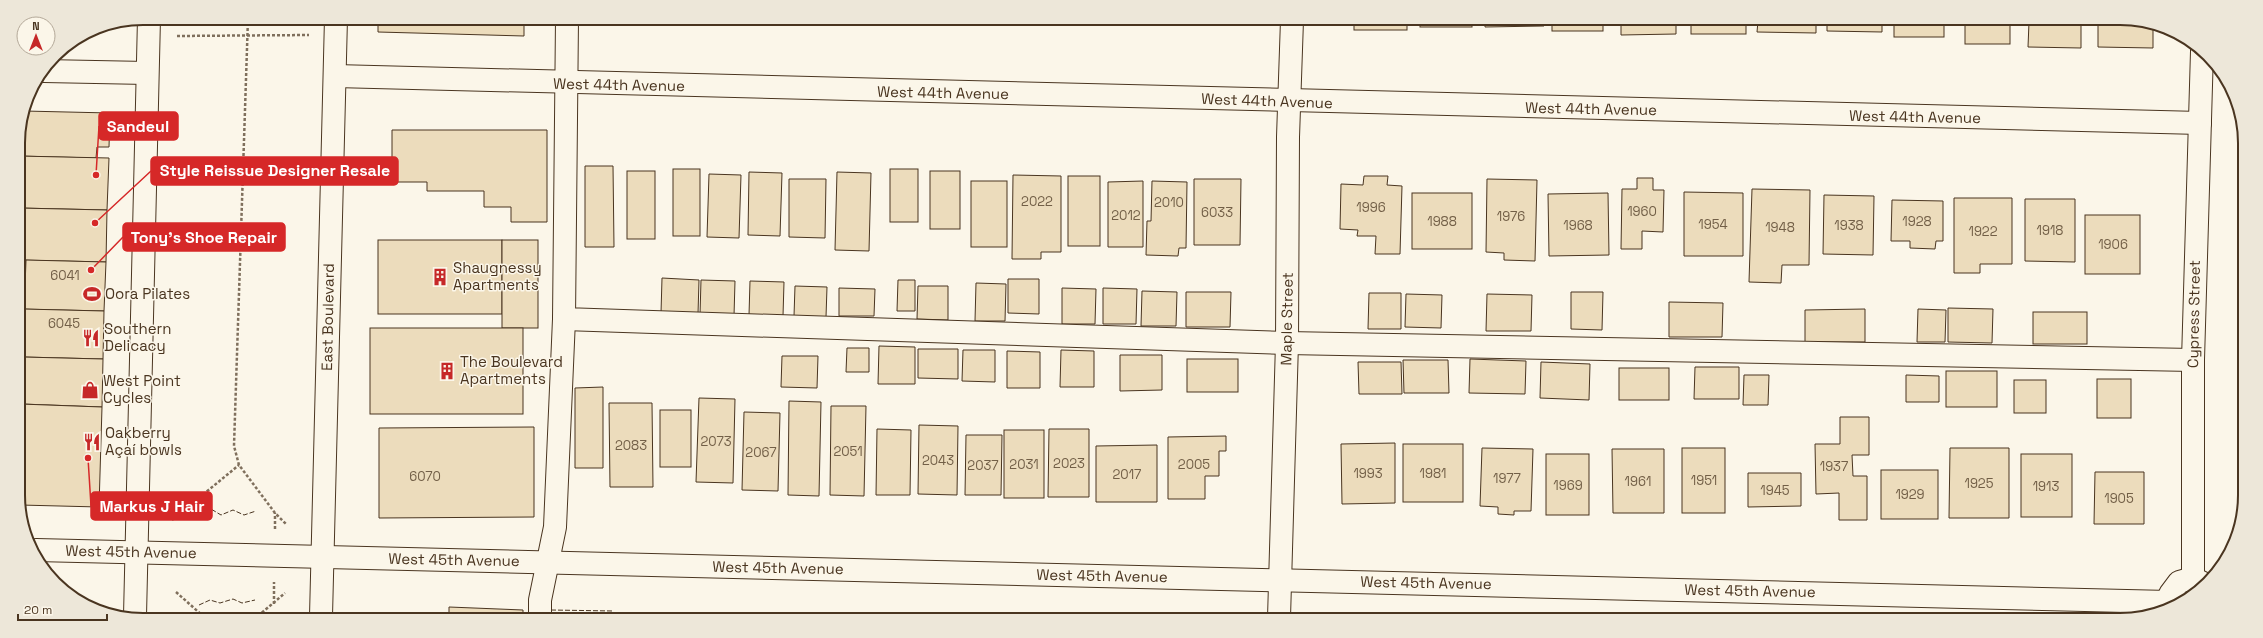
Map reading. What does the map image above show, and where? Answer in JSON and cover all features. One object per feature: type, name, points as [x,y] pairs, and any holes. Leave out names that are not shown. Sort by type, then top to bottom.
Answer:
[{"type":"street","points":[[135,613],[149,25]]},
{"type":"street","name":"East Boulevard","points":[[322,613],[322,557],[336,25]]},
{"type":"street","points":[[540,613],[540,600],[555,527],[564,319],[567,25]]},
{"type":"street","name":"Maple Street","points":[[1279,613],[1287,343],[1289,102],[1292,25]]},
{"type":"street","name":"Cypress Street","points":[[2199,582],[2193,360],[2202,58]]},
{"type":"street","points":[[49,71],[147,73]]},
{"type":"street","name":"West 44th Avenue","points":[[334,76],[1289,102],[2200,123]]},
{"type":"street","points":[[564,319],[1287,343],[2193,360]]},
{"type":"street","name":"West 45th Avenue","points":[[39,550],[1280,580],[2163,605]]},
{"type":"street","points":[[2170,602],[2170,594],[2179,582],[2199,582]]},
{"type":"path","points":[[248,25],[234,446],[239,465],[275,513],[286,524]]},
{"type":"path","points":[[176,36],[311,35]]},
{"type":"path","points":[[172,520],[239,465]]},
{"type":"path","points":[[275,513],[275,530]]},
{"type":"path","points":[[274,580],[274,604]]},
{"type":"path","points":[[176,592],[200,613]]},
{"type":"path","points":[[262,613],[285,593]]},
{"type":"building","points":[[378,25],[524,25],[524,36],[378,32]]},
{"type":"building","points":[[1354,25],[1407,25],[1407,30],[1354,30]]},
{"type":"building","points":[[1420,25],[1472,25],[1472,27],[1420,27]]},
{"type":"building","points":[[1485,25],[1544,25],[1544,26],[1485,27]]},
{"type":"building","points":[[1552,25],[1603,25],[1603,31],[1552,31]]},
{"type":"building","points":[[1621,25],[1676,25],[1676,34],[1621,35]]},
{"type":"building","points":[[1691,25],[1746,25],[1746,34],[1691,34]]},
{"type":"building","points":[[1758,25],[1816,25],[1816,33],[1757,32]]},
{"type":"building","points":[[1827,25],[1882,25],[1882,32],[1827,31]]},
{"type":"building","points":[[1894,25],[1944,25],[1944,37],[1894,37]]},
{"type":"building","points":[[1965,25],[2010,25],[2010,44],[1965,44]]},
{"type":"building","points":[[2029,25],[2081,25],[2081,48],[2028,47]]},
{"type":"building","points":[[2098,25],[2136,26],[2153,30],[2153,48],[2098,47]]},
{"type":"building","points":[[29,111],[110,113],[109,147],[97,147],[96,158],[25,156],[25,135]]},
{"type":"building","points":[[392,130],[547,130],[547,222],[511,222],[511,207],[484,207],[484,191],[427,191],[427,182],[392,182]]},
{"type":"building","points":[[25,156],[109,158],[107,210],[25,208]]},
{"type":"building","points":[[585,166],[613,166],[614,247],[585,247]]},
{"type":"building","points":[[673,169],[700,169],[700,236],[673,236]]},
{"type":"building","points":[[890,169],[918,169],[918,222],[890,222]]},
{"type":"building","points":[[627,171],[655,171],[655,239],[627,239]]},
{"type":"building","points":[[930,171],[960,171],[960,229],[930,229]]},
{"type":"building","points":[[749,172],[782,173],[780,236],[748,235]]},
{"type":"building","points":[[837,172],[871,173],[869,251],[835,250]]},
{"type":"building","points":[[709,174],[741,175],[739,238],[707,237]]},
{"type":"building","points":[[1013,175],[1061,176],[1061,252],[1041,252],[1041,259],[1012,259]]},
{"type":"building","points":[[1068,176],[1100,176],[1100,246],[1068,246]]},
{"type":"building","points":[[1364,176],[1388,176],[1387,185],[1402,186],[1400,254],[1375,254],[1376,236],[1357,236],[1358,230],[1340,229],[1341,184],[1363,185]]},
{"type":"building","points":[[1637,178],[1653,178],[1653,190],[1664,190],[1663,232],[1642,231],[1642,249],[1621,249],[1622,189],[1637,189]]},
{"type":"building","points":[[789,179],[826,179],[825,238],[789,237]]},
{"type":"building","points":[[1194,179],[1241,179],[1240,245],[1194,245]]},
{"type":"building","points":[[1487,179],[1537,180],[1535,261],[1504,260],[1504,253],[1486,252]]},
{"type":"building","points":[[971,181],[1007,181],[1007,247],[971,247]]},
{"type":"building","points":[[1143,181],[1143,247],[1108,247],[1108,182]]},
{"type":"building","points":[[1152,181],[1187,182],[1186,248],[1179,248],[1178,256],[1146,255],[1147,221],[1151,221]]},
{"type":"building","points":[[1752,189],[1810,190],[1809,265],[1782,265],[1781,283],[1749,282]]},
{"type":"building","points":[[1684,192],[1743,193],[1743,256],[1684,256]]},
{"type":"building","points":[[1412,193],[1472,193],[1472,249],[1412,249]]},
{"type":"building","points":[[1608,193],[1609,255],[1549,256],[1548,194]]},
{"type":"building","points":[[1824,195],[1874,196],[1873,255],[1823,254]]},
{"type":"building","points":[[1954,198],[2012,198],[2012,264],[1980,264],[1980,273],[1954,273]]},
{"type":"building","points":[[2025,199],[2075,199],[2075,262],[2025,261]]},
{"type":"building","points":[[1892,200],[1943,201],[1943,241],[1936,241],[1935,249],[1910,248],[1910,241],[1891,241]]},
{"type":"building","points":[[25,208],[107,210],[106,262],[25,260]]},
{"type":"building","points":[[2085,215],[2140,215],[2140,274],[2085,274]]},
{"type":"building","name":"Shaugnessy Apartments","points":[[378,240],[502,240],[502,314],[378,314]]},
{"type":"building","points":[[502,240],[538,240],[538,328],[502,328]]},
{"type":"building","points":[[26,260],[106,262],[104,311],[25,309]]},
{"type":"building","points":[[662,278],[699,280],[698,314],[661,313]]},
{"type":"building","points":[[1008,279],[1039,279],[1039,314],[1008,313]]},
{"type":"building","points":[[701,280],[735,281],[734,316],[700,315]]},
{"type":"building","points":[[898,280],[915,280],[915,311],[897,311]]},
{"type":"building","points":[[750,281],[784,282],[783,316],[749,315]]},
{"type":"building","points":[[976,283],[1006,284],[1005,321],[975,321]]},
{"type":"building","points":[[795,286],[827,287],[826,317],[794,316]]},
{"type":"building","points":[[918,286],[948,286],[948,320],[917,319]]},
{"type":"building","points":[[839,288],[875,289],[874,316],[839,316]]},
{"type":"building","points":[[1062,288],[1096,289],[1095,324],[1062,324]]},
{"type":"building","points":[[1103,288],[1137,289],[1136,324],[1103,324]]},
{"type":"building","points":[[1142,291],[1177,292],[1176,326],[1141,326]]},
{"type":"building","points":[[1186,292],[1231,292],[1230,327],[1186,327]]},
{"type":"building","points":[[1571,292],[1603,292],[1602,330],[1571,329]]},
{"type":"building","points":[[1369,293],[1401,293],[1401,329],[1368,329]]},
{"type":"building","points":[[1406,294],[1442,295],[1441,328],[1405,327]]},
{"type":"building","points":[[1487,294],[1532,295],[1531,331],[1486,331]]},
{"type":"building","points":[[1669,302],[1723,303],[1722,337],[1669,337]]},
{"type":"building","points":[[1948,308],[1993,309],[1992,343],[1948,342]]},
{"type":"building","points":[[25,309],[104,311],[103,359],[25,357]]},
{"type":"building","points":[[1865,309],[1865,342],[1805,342],[1805,310]]},
{"type":"building","points":[[1918,309],[1946,310],[1945,342],[1917,342]]},
{"type":"building","points":[[2033,312],[2087,312],[2087,344],[2033,344]]},
{"type":"building","name":"The Boulevard Apartments","points":[[370,328],[523,328],[523,414],[370,414]]},
{"type":"building","points":[[879,346],[915,347],[915,384],[878,384]]},
{"type":"building","points":[[847,348],[869,348],[869,372],[846,372]]},
{"type":"building","points":[[918,349],[958,349],[958,379],[918,378]]},
{"type":"building","points":[[963,350],[995,350],[995,382],[962,381]]},
{"type":"building","points":[[1061,350],[1094,351],[1094,387],[1060,387]]},
{"type":"building","points":[[1007,351],[1040,352],[1040,388],[1007,388]]},
{"type":"building","points":[[1120,355],[1162,355],[1162,390],[1120,391]]},
{"type":"building","points":[[782,356],[818,356],[817,388],[781,387]]},
{"type":"building","points":[[25,357],[103,359],[102,407],[25,404]]},
{"type":"building","points":[[1187,359],[1238,359],[1238,392],[1187,392]]},
{"type":"building","points":[[1470,359],[1526,361],[1525,394],[1469,393]]},
{"type":"building","points":[[1403,360],[1448,360],[1449,393],[1404,393]]},
{"type":"building","points":[[1358,362],[1401,362],[1402,394],[1359,394]]},
{"type":"building","points":[[1541,362],[1590,364],[1589,400],[1540,398]]},
{"type":"building","points":[[1695,367],[1739,367],[1739,399],[1694,399]]},
{"type":"building","points":[[1619,368],[1669,368],[1669,400],[1619,400]]},
{"type":"building","points":[[1946,371],[1997,371],[1997,407],[1946,407]]},
{"type":"building","points":[[1744,375],[1769,375],[1768,405],[1743,405]]},
{"type":"building","points":[[1906,375],[1939,376],[1939,402],[1906,402]]},
{"type":"building","points":[[2097,379],[2131,379],[2131,418],[2097,418]]},
{"type":"building","points":[[2014,380],[2046,380],[2046,413],[2014,413]]},
{"type":"building","points":[[603,387],[603,468],[575,468],[575,388]]},
{"type":"building","points":[[699,398],[735,399],[733,483],[696,482]]},
{"type":"building","points":[[789,401],[821,402],[819,496],[788,495]]},
{"type":"building","points":[[609,403],[652,403],[653,487],[610,487]]},
{"type":"building","points":[[25,404],[102,407],[99,507],[25,505]]},
{"type":"building","points":[[831,406],[866,406],[864,496],[830,495]]},
{"type":"building","points":[[660,410],[691,410],[691,467],[660,467]]},
{"type":"building","points":[[744,412],[780,413],[778,491],[742,490]]},
{"type":"building","points":[[1840,417],[1869,417],[1869,455],[1852,455],[1853,476],[1867,476],[1867,520],[1839,520],[1839,493],[1816,494],[1815,444],[1840,444]]},
{"type":"building","points":[[919,425],[958,426],[957,495],[918,494]]},
{"type":"building","points":[[534,427],[534,517],[379,518],[379,428]]},
{"type":"building","points":[[877,429],[911,430],[910,495],[876,495]]},
{"type":"building","points":[[1049,429],[1089,429],[1089,497],[1048,497]]},
{"type":"building","points":[[1004,430],[1044,430],[1044,498],[1004,498]]},
{"type":"building","points":[[966,435],[1002,435],[1001,495],[965,495]]},
{"type":"building","points":[[1226,436],[1226,451],[1219,451],[1219,476],[1205,476],[1205,499],[1168,499],[1168,437]]},
{"type":"building","points":[[1395,443],[1395,503],[1342,504],[1341,444]]},
{"type":"building","points":[[1403,444],[1463,444],[1463,502],[1403,502]]},
{"type":"building","points":[[1157,445],[1157,502],[1096,502],[1096,446]]},
{"type":"building","points":[[1482,448],[1533,449],[1531,511],[1514,511],[1514,515],[1498,514],[1498,507],[1480,506]]},
{"type":"building","points":[[1682,448],[1725,448],[1725,513],[1682,513]]},
{"type":"building","points":[[1950,448],[2009,448],[2009,518],[1949,518]]},
{"type":"building","points":[[1612,449],[1664,449],[1664,513],[1613,513]]},
{"type":"building","points":[[1546,454],[1589,454],[1589,515],[1546,515]]},
{"type":"building","points":[[2021,454],[2072,454],[2072,517],[2021,517]]},
{"type":"building","points":[[1881,470],[1938,470],[1938,519],[1881,519]]},
{"type":"building","points":[[2095,472],[2144,472],[2144,524],[2094,524]]},
{"type":"building","points":[[1748,473],[1801,473],[1801,506],[1748,507]]},
{"type":"building","points":[[449,607],[523,610],[523,613],[449,613]]},
{"type":"fence","points":[[199,515],[211,509],[221,515],[233,510],[244,515],[256,511]]},
{"type":"fence","points":[[199,605],[210,600],[220,603],[233,599],[242,603],[255,600]]},
{"type":"fence","points":[[551,610],[613,611],[613,613]]},
{"type":"place","name":"Sandeul","points":[[96,175]]},
{"type":"place","name":"Style Reissue Designer Resale","points":[[95,223]]},
{"type":"place","name":"Tony's Shoe Repair","points":[[91,270]]},
{"type":"place","name":"Shaugnessy Apartments","points":[[440,277]]},
{"type":"place","name":"Oora Pilates","points":[[92,294]]},
{"type":"place","name":"Southern Delicacy","points":[[91,338]]},
{"type":"place","name":"The Boulevard Apartments","points":[[447,371]]},
{"type":"place","name":"West Point Cycles","points":[[90,390]]},
{"type":"place","name":"Oakberry Açaí bowls","points":[[92,442]]},
{"type":"place","name":"Markus J Hair","points":[[88,458]]}]
